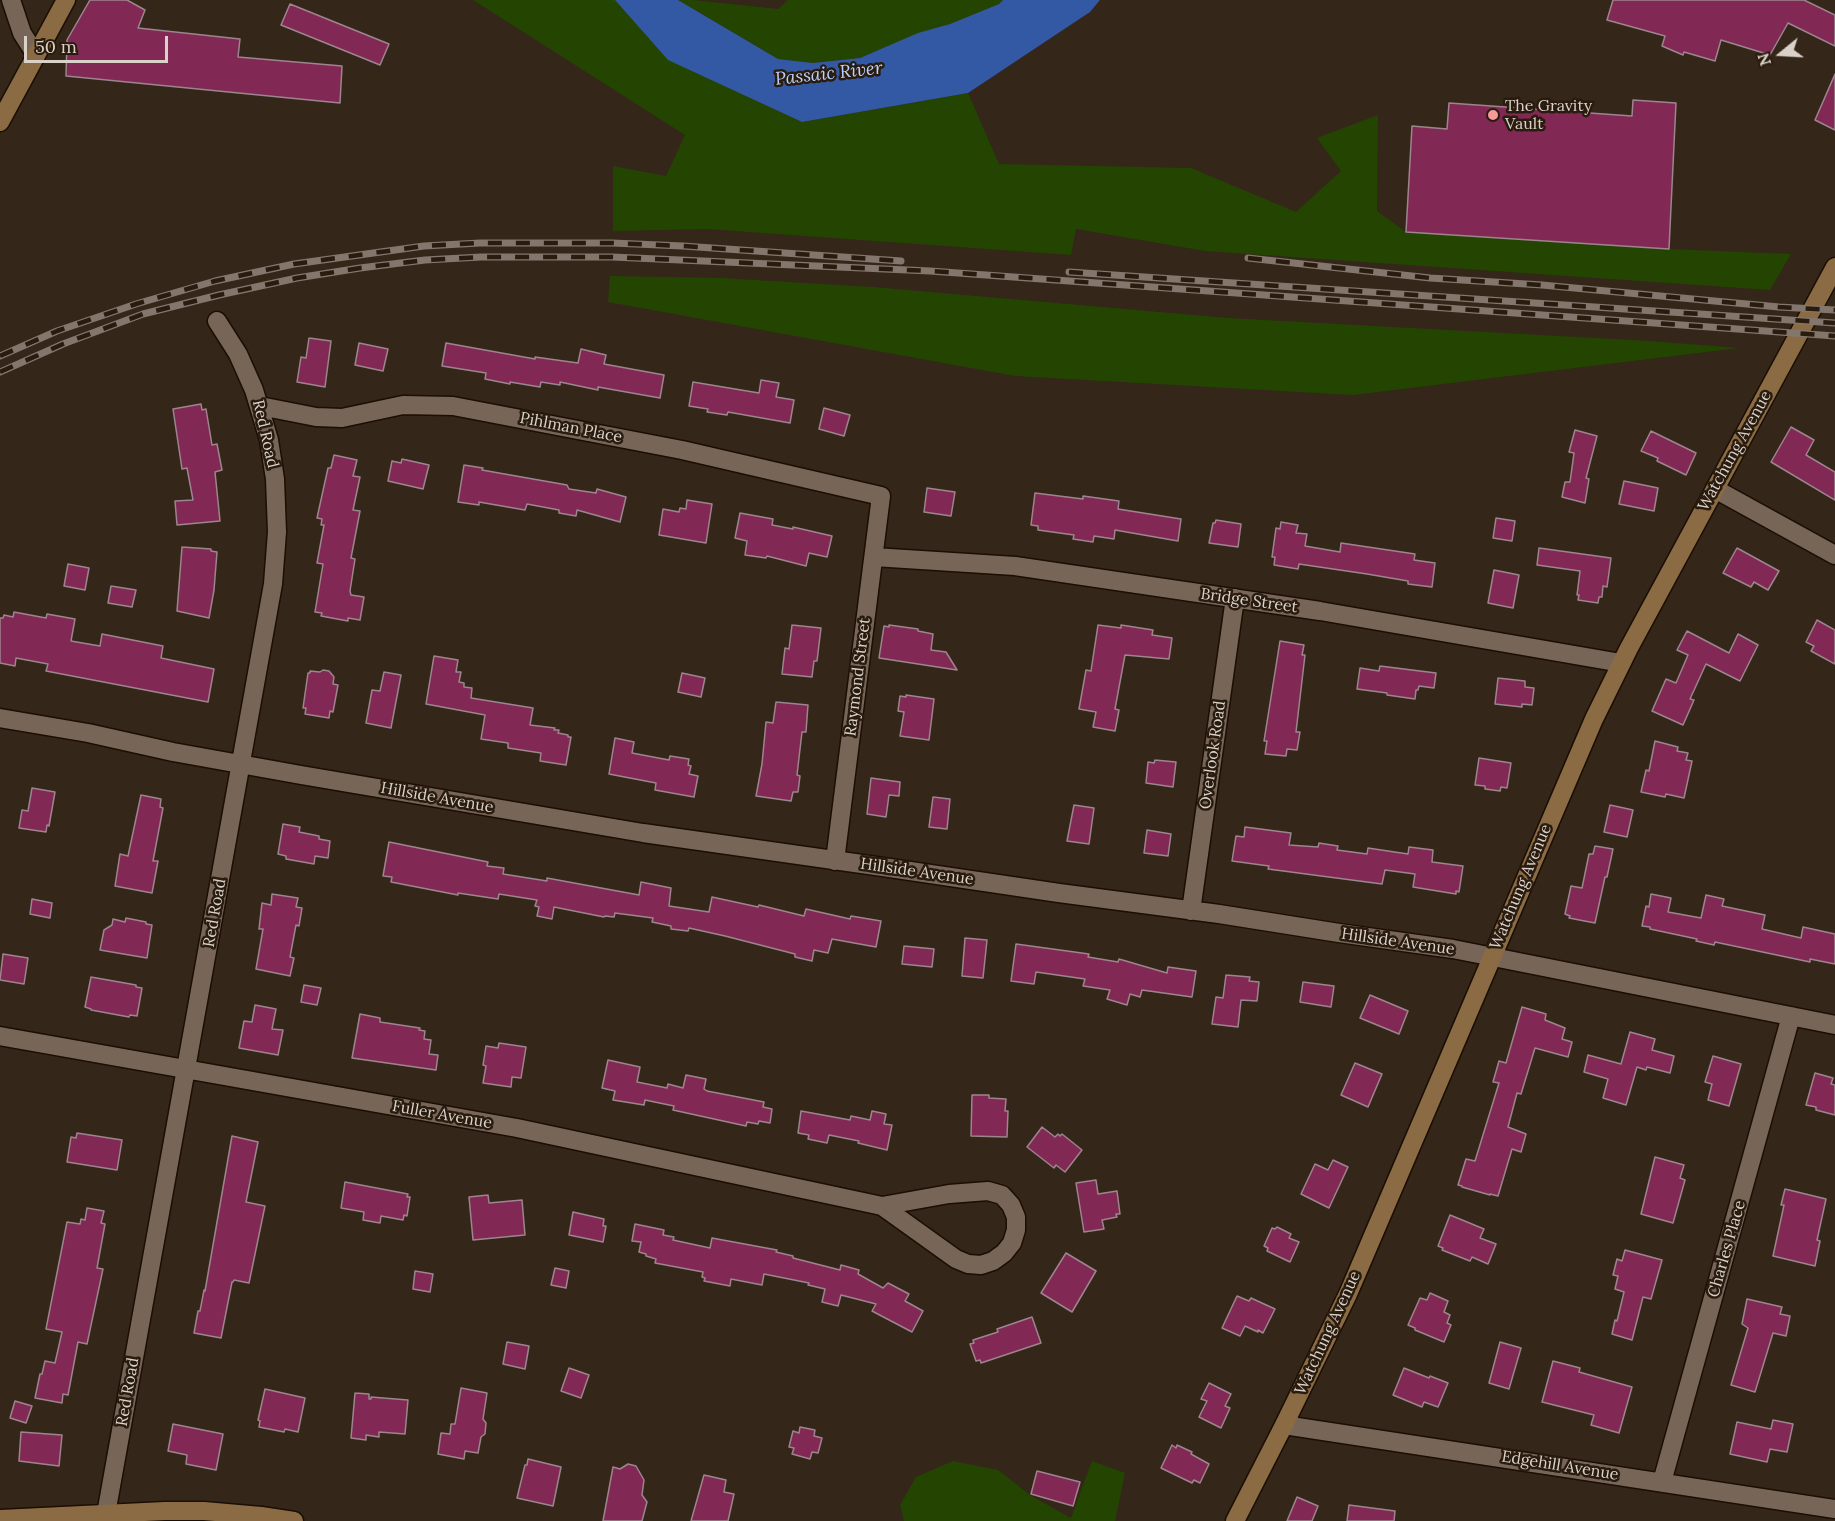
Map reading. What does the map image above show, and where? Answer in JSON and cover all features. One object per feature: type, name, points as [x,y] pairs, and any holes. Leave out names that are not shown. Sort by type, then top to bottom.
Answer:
[{"type":"main road","points":[[0,122],[66,0]]},
{"type":"main road","name":"Watchung Avenue","points":[[1235,1521],[1348,1294],[1594,719],[1714,489],[1835,267]]},
{"type":"main road","points":[[0,1520],[106,1514],[261,1516],[294,1521]]},
{"type":"street","points":[[11,0],[22,33],[36,55]]},
{"type":"street","name":"Red Road","points":[[106,1514],[273,584],[277,532],[275,479],[269,440],[260,406],[237,354],[217,321]]},
{"type":"street","name":"Pihlman Place","points":[[260,406],[316,417],[342,418],[403,405],[453,406],[682,450],[879,496]]},
{"type":"street","points":[[1714,489],[1835,555]]},
{"type":"street","name":"Raymond Street","points":[[835,861],[874,557],[881,496],[879,496]]},
{"type":"street","name":"Bridge Street","points":[[874,557],[1015,566],[1320,611],[1622,663]]},
{"type":"street","name":"Overlook Road","points":[[1191,911],[1235,598]]},
{"type":"street","name":"Hillside Avenue","points":[[0,718],[88,733],[173,752],[643,834],[1454,949],[1835,1025]]},
{"type":"street","name":"Charles Place","points":[[1662,1482],[1791,1016]]},
{"type":"street","name":"Fuller Avenue","points":[[0,1036],[517,1128],[882,1206],[949,1194],[988,1191],[1002,1195],[1011,1205],[1016,1217],[1016,1230],[1012,1243],[993,1261],[981,1265],[968,1264],[956,1259],[882,1206]]},
{"type":"street","name":"Edgehill Avenue","points":[[1284,1425],[1835,1509]]},
{"type":"green space","points":[[473,0],[615,0],[669,60],[802,122],[968,93],[999,164],[1191,168],[1296,212],[1341,171],[1317,138],[1378,115],[1377,211],[1406,232],[1669,249],[1791,254],[1770,290],[1205,251],[1076,229],[1071,255],[707,229],[613,231],[613,166],[666,176],[685,135]]},
{"type":"green space","points":[[678,0],[778,9],[788,0],[1003,0],[999,4],[950,24],[918,34],[860,58],[813,63],[778,59]]},
{"type":"green space","points":[[610,276],[721,278],[873,287],[1228,318],[1739,348],[1353,395],[1015,376],[608,302]]},
{"type":"green space","points":[[953,1461],[998,1470],[1030,1495],[1071,1518],[1092,1461],[1125,1473],[1115,1521],[904,1521],[900,1505],[916,1477]]},
{"type":"water","name":"Passaic River","points":[[615,0],[678,0],[778,59],[813,63],[860,58],[918,33],[950,24],[999,4],[1003,0],[1100,0],[1090,12],[968,93],[802,122],[668,60]]},
{"type":"building","points":[[90,0],[127,0],[145,10],[138,28],[240,39],[238,57],[342,66],[340,103],[66,76],[67,40]]},
{"type":"building","points":[[1613,0],[1804,0],[1835,15],[1835,46],[1788,23],[1770,55],[1721,40],[1715,61],[1684,52],[1683,55],[1662,46],[1665,36],[1607,20]]},
{"type":"building","points":[[290,4],[389,44],[380,65],[281,25]]},
{"type":"building","points":[[1835,74],[1835,130],[1815,120]]},
{"type":"building","points":[[1633,100],[1676,103],[1669,249],[1406,232],[1412,126],[1447,129],[1449,103],[1632,116]]},
{"type":"building","points":[[309,338],[331,341],[325,387],[297,382],[301,357],[306,358]]},
{"type":"building","points":[[359,343],[388,349],[383,371],[355,365]]},
{"type":"building","points":[[446,343],[535,359],[535,357],[578,363],[581,349],[606,355],[604,364],[664,375],[660,398],[598,387],[598,390],[560,382],[560,385],[541,382],[540,387],[485,379],[486,373],[442,366]]},
{"type":"building","points":[[761,380],[779,383],[776,397],[794,400],[790,423],[728,412],[727,415],[707,412],[708,409],[689,406],[693,382],[759,393]]},
{"type":"building","points":[[201,404],[202,410],[206,409],[212,445],[217,444],[222,470],[215,472],[220,521],[177,525],[175,501],[193,500],[187,468],[182,469],[173,409]]},
{"type":"building","points":[[824,408],[850,415],[844,436],[819,429]]},
{"type":"building","points":[[1791,427],[1814,440],[1806,455],[1835,472],[1835,500],[1771,462]]},
{"type":"building","points":[[1575,430],[1597,436],[1586,478],[1589,479],[1585,503],[1562,497],[1565,482],[1570,482],[1574,453],[1569,452]]},
{"type":"building","points":[[1651,431],[1696,453],[1686,475],[1657,461],[1658,458],[1641,451]]},
{"type":"building","points":[[334,455],[357,460],[353,476],[360,477],[353,510],[360,511],[351,558],[355,559],[350,591],[351,595],[364,597],[360,620],[348,618],[348,621],[321,616],[322,613],[315,612],[323,564],[317,563],[324,525],[321,525],[322,519],[317,518],[328,468],[331,468]]},
{"type":"building","points":[[402,459],[429,465],[423,489],[388,481],[392,461],[401,463]]},
{"type":"building","points":[[464,465],[567,485],[569,489],[596,493],[597,489],[626,497],[620,522],[577,510],[576,516],[527,504],[525,510],[479,502],[479,505],[458,502]]},
{"type":"building","points":[[1624,481],[1658,488],[1654,511],[1619,504]]},
{"type":"building","points":[[927,488],[955,492],[951,516],[924,512]]},
{"type":"building","points":[[1035,493],[1119,501],[1118,509],[1181,519],[1178,541],[1115,530],[1114,539],[1094,536],[1093,542],[1073,539],[1074,535],[1038,530],[1038,526],[1031,525]]},
{"type":"building","points":[[687,500],[712,504],[706,543],[659,535],[663,509],[679,512],[680,508],[686,509]]},
{"type":"building","points":[[740,513],[773,519],[772,525],[793,529],[793,527],[832,536],[827,557],[809,553],[806,566],[767,556],[766,558],[745,555],[747,541],[735,538]]},
{"type":"building","points":[[1496,518],[1515,521],[1512,541],[1493,538]]},
{"type":"building","points":[[1216,520],[1241,524],[1238,547],[1209,543],[1213,523]]},
{"type":"building","points":[[1281,522],[1298,525],[1296,533],[1307,534],[1305,546],[1340,552],[1341,543],[1415,554],[1414,560],[1435,563],[1432,587],[1408,584],[1408,581],[1299,564],[1298,569],[1274,565],[1275,557],[1272,557],[1276,528],[1280,529]]},
{"type":"building","points":[[182,547],[211,549],[217,552],[209,618],[177,611]]},
{"type":"building","points":[[1539,548],[1611,558],[1607,587],[1603,586],[1602,597],[1599,597],[1598,603],[1578,600],[1580,571],[1537,565]]},
{"type":"building","points":[[1737,548],[1779,571],[1768,590],[1754,582],[1751,587],[1723,573]]},
{"type":"building","points":[[68,564],[89,568],[85,590],[64,586]]},
{"type":"building","points":[[1494,570],[1519,575],[1513,608],[1488,603]]},
{"type":"building","points":[[111,586],[136,590],[132,607],[108,603]]},
{"type":"building","points":[[14,612],[46,618],[47,614],[75,619],[71,641],[100,646],[102,634],[163,646],[161,658],[214,669],[208,702],[46,671],[48,664],[16,658],[15,666],[0,663],[0,618],[4,615],[13,617]]},
{"type":"building","points":[[1817,620],[1835,630],[1835,664],[1811,651],[1814,646],[1806,642]]},
{"type":"building","points":[[792,625],[821,628],[817,661],[814,661],[812,677],[782,674],[785,648],[789,649]]},
{"type":"building","points":[[889,625],[918,629],[918,631],[933,634],[931,650],[946,652],[957,670],[879,658],[884,626],[889,627]]},
{"type":"building","points":[[1098,625],[1121,628],[1121,625],[1153,630],[1152,635],[1172,638],[1169,659],[1125,655],[1115,709],[1119,710],[1115,731],[1093,727],[1096,712],[1079,709],[1086,670],[1091,671]]},
{"type":"building","points":[[1687,631],[1729,653],[1738,634],[1758,645],[1740,681],[1706,664],[1690,699],[1694,700],[1683,725],[1652,711],[1666,679],[1676,683],[1688,655],[1677,650]]},
{"type":"building","points":[[1280,641],[1304,645],[1302,655],[1305,655],[1296,732],[1300,732],[1297,750],[1287,749],[1286,756],[1265,754],[1267,741],[1264,741]]},
{"type":"building","points":[[434,656],[458,660],[456,672],[461,672],[459,682],[464,683],[464,687],[472,688],[471,698],[533,708],[530,725],[555,728],[554,730],[559,730],[558,733],[571,737],[566,765],[540,761],[541,753],[508,748],[508,743],[481,739],[485,715],[426,704]]},
{"type":"building","points":[[1380,666],[1436,673],[1434,688],[1419,686],[1415,699],[1357,689],[1360,668],[1379,671]]},
{"type":"building","points":[[329,671],[334,677],[333,684],[338,685],[333,712],[330,711],[329,718],[305,714],[306,708],[303,708],[308,673]]},
{"type":"building","points":[[384,672],[401,675],[391,728],[366,723],[372,690],[380,691]]},
{"type":"building","points":[[682,673],[705,678],[701,697],[678,692]]},
{"type":"building","points":[[1498,678],[1525,681],[1525,687],[1534,688],[1532,705],[1522,704],[1522,707],[1495,704]]},
{"type":"building","points":[[906,695],[934,699],[929,740],[900,736],[904,712],[898,711],[900,696],[906,697]]},
{"type":"building","points":[[776,702],[808,705],[806,732],[802,732],[797,775],[800,776],[798,792],[793,792],[791,801],[756,796],[766,722],[773,723]]},
{"type":"building","points":[[615,738],[634,742],[632,753],[669,760],[670,756],[689,759],[688,765],[691,766],[689,774],[698,776],[694,797],[655,790],[656,783],[609,774]]},
{"type":"building","points":[[1655,741],[1678,747],[1677,751],[1688,753],[1686,760],[1692,761],[1684,798],[1641,792],[1646,770],[1649,771]]},
{"type":"building","points":[[1479,758],[1511,763],[1507,788],[1501,787],[1500,791],[1475,785]]},
{"type":"building","points":[[1155,760],[1176,762],[1173,787],[1146,783],[1148,762],[1154,763]]},
{"type":"building","points":[[871,778],[900,782],[899,796],[889,795],[886,817],[867,814]]},
{"type":"building","points":[[32,788],[55,792],[46,832],[19,828],[22,810],[28,811]]},
{"type":"building","points":[[141,795],[161,799],[160,807],[163,808],[153,861],[158,861],[152,893],[115,886],[120,854],[128,856]]},
{"type":"building","points":[[933,797],[950,799],[947,829],[929,827]]},
{"type":"building","points":[[1074,805],[1094,808],[1089,844],[1067,841]]},
{"type":"building","points":[[1610,805],[1633,810],[1627,837],[1604,832]]},
{"type":"building","points":[[283,824],[300,827],[299,832],[330,841],[328,858],[315,856],[314,864],[286,859],[286,856],[278,854]]},
{"type":"building","points":[[1245,827],[1291,833],[1289,845],[1318,847],[1319,843],[1338,846],[1337,850],[1367,854],[1368,848],[1408,854],[1409,847],[1433,850],[1432,862],[1463,866],[1459,892],[1456,891],[1456,894],[1413,887],[1415,874],[1385,870],[1382,884],[1268,869],[1269,866],[1232,861],[1236,836],[1244,837]]},
{"type":"building","points":[[1147,830],[1171,834],[1168,856],[1144,853]]},
{"type":"building","points":[[389,842],[488,862],[487,866],[504,868],[503,874],[547,881],[547,878],[639,895],[641,882],[671,888],[669,906],[709,912],[712,897],[804,916],[806,909],[850,919],[851,916],[881,921],[876,947],[832,939],[828,953],[814,950],[812,961],[795,957],[795,954],[725,936],[689,928],[688,931],[671,929],[671,926],[652,922],[653,918],[615,913],[614,917],[604,917],[554,907],[552,919],[537,916],[539,907],[535,906],[537,900],[499,894],[498,899],[458,893],[458,895],[391,882],[392,877],[383,876]]},
{"type":"building","points":[[1595,846],[1613,849],[1595,923],[1569,918],[1570,916],[1565,914],[1571,886],[1582,888],[1589,854],[1593,854]]},
{"type":"building","points":[[272,894],[298,898],[296,907],[302,908],[290,957],[294,958],[290,976],[256,969],[263,929],[259,929],[262,903],[271,905]]},
{"type":"building","points":[[1651,894],[1671,898],[1668,912],[1701,918],[1706,895],[1724,899],[1722,906],[1765,915],[1762,929],[1801,938],[1803,927],[1835,934],[1835,964],[1810,959],[1810,962],[1715,942],[1714,945],[1642,926]]},
{"type":"building","points":[[32,899],[52,903],[50,918],[30,914]]},
{"type":"building","points":[[126,918],[152,925],[147,958],[100,950],[104,930],[112,925],[113,919],[125,922]]},
{"type":"building","points":[[965,938],[987,940],[983,978],[962,976]]},
{"type":"building","points":[[1016,944],[1089,954],[1088,957],[1118,962],[1119,959],[1167,973],[1168,967],[1196,971],[1192,997],[1142,990],[1140,997],[1130,994],[1127,1005],[1107,999],[1110,990],[1083,986],[1085,979],[1036,972],[1034,984],[1011,981]]},
{"type":"building","points":[[904,946],[934,949],[932,967],[902,964]]},
{"type":"building","points":[[3,954],[28,958],[24,984],[0,980]]},
{"type":"building","points":[[1226,975],[1250,977],[1249,981],[1259,982],[1257,1001],[1241,1000],[1238,1027],[1212,1024],[1216,997],[1223,998]]},
{"type":"building","points":[[91,977],[142,988],[137,1016],[130,1015],[129,1017],[85,1007]]},
{"type":"building","points":[[1303,982],[1334,986],[1331,1007],[1300,1002]]},
{"type":"building","points":[[304,985],[321,988],[317,1005],[301,1002]]},
{"type":"building","points":[[1370,995],[1408,1011],[1399,1034],[1360,1018]]},
{"type":"building","points":[[255,1005],[276,1009],[272,1029],[283,1030],[278,1055],[239,1048],[244,1021],[252,1022]]},
{"type":"building","points":[[1522,1007],[1546,1014],[1545,1020],[1565,1028],[1562,1039],[1572,1042],[1568,1057],[1535,1048],[1521,1094],[1517,1093],[1508,1127],[1526,1134],[1521,1152],[1512,1149],[1498,1196],[1490,1195],[1458,1185],[1466,1159],[1475,1161],[1499,1083],[1493,1082],[1499,1061],[1506,1063]]},
{"type":"building","points":[[360,1014],[380,1018],[380,1022],[420,1028],[419,1030],[425,1031],[424,1039],[431,1040],[429,1054],[438,1055],[436,1070],[352,1058]]},
{"type":"building","points":[[1630,1032],[1655,1039],[1652,1050],[1674,1056],[1670,1073],[1637,1067],[1626,1105],[1603,1098],[1608,1079],[1584,1072],[1588,1055],[1621,1064]]},
{"type":"building","points":[[499,1043],[526,1047],[521,1078],[512,1077],[511,1087],[483,1083],[486,1046],[498,1048]]},
{"type":"building","points":[[1713,1056],[1741,1064],[1729,1106],[1708,1100],[1712,1084],[1705,1082]]},
{"type":"building","points":[[608,1060],[640,1067],[637,1082],[667,1088],[668,1084],[683,1088],[686,1075],[706,1079],[704,1089],[707,1091],[764,1102],[763,1107],[772,1109],[770,1123],[747,1122],[746,1126],[673,1110],[674,1106],[645,1100],[644,1105],[613,1100],[615,1091],[602,1088]]},
{"type":"building","points":[[1355,1063],[1382,1074],[1368,1107],[1341,1095]]},
{"type":"building","points":[[1815,1073],[1833,1078],[1831,1084],[1835,1085],[1835,1115],[1806,1105]]},
{"type":"building","points":[[972,1095],[989,1095],[989,1098],[1006,1099],[1007,1137],[971,1136]]},
{"type":"building","points":[[801,1111],[850,1120],[851,1116],[870,1120],[872,1111],[886,1114],[884,1124],[892,1125],[887,1150],[829,1135],[827,1143],[808,1139],[809,1135],[798,1133]]},
{"type":"building","points":[[1042,1127],[1055,1137],[1062,1134],[1082,1150],[1065,1172],[1056,1165],[1054,1168],[1027,1147]]},
{"type":"building","points":[[77,1133],[122,1140],[117,1170],[67,1162],[71,1137],[76,1138]]},
{"type":"building","points":[[232,1136],[258,1142],[246,1202],[265,1206],[249,1283],[234,1280],[232,1282],[221,1338],[194,1333],[205,1291]]},
{"type":"building","points":[[1655,1157],[1684,1165],[1680,1178],[1685,1180],[1673,1223],[1641,1214]]},
{"type":"building","points":[[1333,1160],[1348,1167],[1329,1208],[1301,1194],[1315,1164],[1328,1170]]},
{"type":"building","points":[[1096,1180],[1098,1194],[1117,1191],[1120,1214],[1116,1214],[1117,1217],[1102,1220],[1104,1229],[1084,1232],[1076,1183]]},
{"type":"building","points":[[345,1182],[408,1194],[407,1197],[410,1197],[407,1216],[404,1215],[403,1220],[381,1216],[380,1223],[363,1220],[364,1212],[341,1208]]},
{"type":"building","points":[[1785,1189],[1826,1199],[1817,1240],[1820,1241],[1815,1266],[1773,1256],[1784,1205],[1781,1205]]},
{"type":"building","points":[[488,1195],[489,1203],[522,1200],[525,1235],[473,1240],[469,1197]]},
{"type":"building","points":[[87,1208],[104,1211],[101,1223],[105,1224],[97,1268],[103,1269],[87,1344],[78,1342],[68,1395],[63,1394],[62,1403],[35,1398],[45,1361],[55,1363],[62,1332],[46,1329],[67,1222],[80,1224],[81,1219],[85,1220]]},
{"type":"building","points":[[573,1212],[604,1219],[603,1226],[606,1226],[603,1242],[569,1235]]},
{"type":"building","points":[[1450,1215],[1484,1229],[1480,1238],[1496,1244],[1488,1264],[1472,1257],[1470,1261],[1442,1250],[1443,1248],[1438,1246]]},
{"type":"building","points":[[635,1224],[664,1230],[663,1235],[674,1237],[673,1240],[710,1248],[712,1238],[777,1250],[776,1252],[793,1256],[793,1258],[840,1270],[841,1265],[859,1270],[858,1274],[883,1288],[888,1283],[909,1294],[905,1301],[923,1311],[912,1332],[872,1311],[876,1304],[841,1295],[838,1306],[822,1302],[825,1289],[808,1285],[809,1283],[764,1274],[762,1285],[731,1279],[730,1286],[704,1281],[703,1272],[655,1263],[656,1259],[639,1252],[641,1242],[632,1241]]},
{"type":"building","points":[[1277,1227],[1291,1234],[1289,1238],[1299,1242],[1290,1262],[1267,1251],[1268,1248],[1264,1246],[1272,1228]]},
{"type":"building","points":[[1625,1250],[1662,1260],[1651,1299],[1643,1297],[1632,1340],[1612,1334],[1624,1292],[1615,1289],[1618,1276],[1613,1275],[1617,1259],[1622,1261]]},
{"type":"building","points":[[1066,1253],[1096,1271],[1072,1312],[1041,1293]]},
{"type":"building","points":[[555,1268],[569,1271],[566,1288],[551,1285]]},
{"type":"building","points":[[415,1271],[433,1274],[430,1292],[413,1289]]},
{"type":"building","points":[[1430,1293],[1448,1301],[1444,1312],[1450,1315],[1447,1323],[1451,1325],[1444,1342],[1408,1325],[1420,1298],[1427,1300]]},
{"type":"building","points":[[1237,1296],[1249,1301],[1251,1298],[1275,1309],[1263,1333],[1245,1326],[1240,1336],[1222,1328]]},
{"type":"building","points":[[1747,1299],[1782,1307],[1780,1314],[1790,1316],[1786,1336],[1773,1333],[1755,1392],[1731,1385],[1748,1328],[1742,1324]]},
{"type":"building","points":[[1032,1317],[1041,1343],[981,1363],[980,1360],[976,1361],[970,1344],[974,1343],[973,1340]]},
{"type":"building","points":[[507,1342],[529,1346],[525,1369],[503,1364]]},
{"type":"building","points":[[1500,1342],[1521,1348],[1509,1389],[1489,1383]]},
{"type":"building","points":[[1553,1361],[1580,1368],[1579,1372],[1632,1387],[1619,1433],[1591,1425],[1594,1415],[1542,1402]]},
{"type":"building","points":[[569,1368],[589,1375],[581,1398],[561,1391]]},
{"type":"building","points":[[1404,1368],[1448,1383],[1438,1407],[1424,1402],[1422,1407],[1393,1395]]},
{"type":"building","points":[[1209,1383],[1231,1394],[1225,1406],[1230,1408],[1221,1428],[1199,1417],[1207,1401],[1201,1399]]},
{"type":"building","points":[[461,1388],[487,1393],[483,1419],[486,1423],[485,1434],[481,1437],[478,1453],[465,1451],[464,1459],[438,1454],[441,1433],[450,1434],[451,1424],[455,1424]]},
{"type":"building","points":[[265,1389],[305,1398],[298,1432],[259,1427],[260,1421],[258,1420]]},
{"type":"building","points":[[355,1393],[369,1394],[369,1399],[371,1397],[408,1400],[405,1434],[379,1432],[379,1437],[366,1435],[366,1440],[351,1438]]},
{"type":"building","points":[[15,1401],[32,1406],[26,1423],[10,1418]]},
{"type":"building","points":[[1773,1420],[1793,1424],[1787,1452],[1770,1449],[1767,1462],[1730,1454],[1737,1422],[1771,1429]]},
{"type":"building","points":[[173,1424],[223,1434],[216,1470],[186,1464],[187,1455],[168,1451]]},
{"type":"building","points":[[800,1427],[815,1430],[814,1436],[822,1438],[818,1453],[812,1452],[810,1459],[792,1454],[794,1448],[789,1447],[793,1431],[799,1433]]},
{"type":"building","points":[[21,1432],[62,1435],[59,1466],[19,1461]]},
{"type":"building","points":[[1172,1445],[1192,1452],[1191,1454],[1209,1464],[1200,1483],[1194,1480],[1192,1483],[1161,1468]]},
{"type":"building","points":[[528,1459],[561,1467],[553,1506],[517,1498]]},
{"type":"building","points":[[628,1464],[636,1466],[644,1480],[642,1495],[647,1502],[642,1521],[603,1521],[613,1467],[620,1469]]},
{"type":"building","points":[[1037,1471],[1080,1482],[1073,1506],[1031,1494]]},
{"type":"building","points":[[704,1475],[726,1480],[724,1492],[734,1494],[728,1521],[691,1521]]},
{"type":"building","points":[[1297,1497],[1318,1506],[1312,1521],[1287,1521]]},
{"type":"building","points":[[1349,1505],[1395,1511],[1394,1521],[1347,1521]]},
{"type":"railway","points":[[0,356],[57,331],[136,304],[215,281],[294,264],[424,246],[480,243],[612,243],[901,261]]},
{"type":"railway","points":[[0,372],[63,344],[143,314],[219,295],[297,278],[360,268],[425,260],[481,257],[612,257],[930,271],[1835,336]]},
{"type":"railway","points":[[1248,258],[1430,278],[1542,285],[1835,310]]},
{"type":"railway","points":[[1069,272],[1835,323]]},
{"type":"place","name":"The Gravity Vault","points":[[1493,115]]}]
